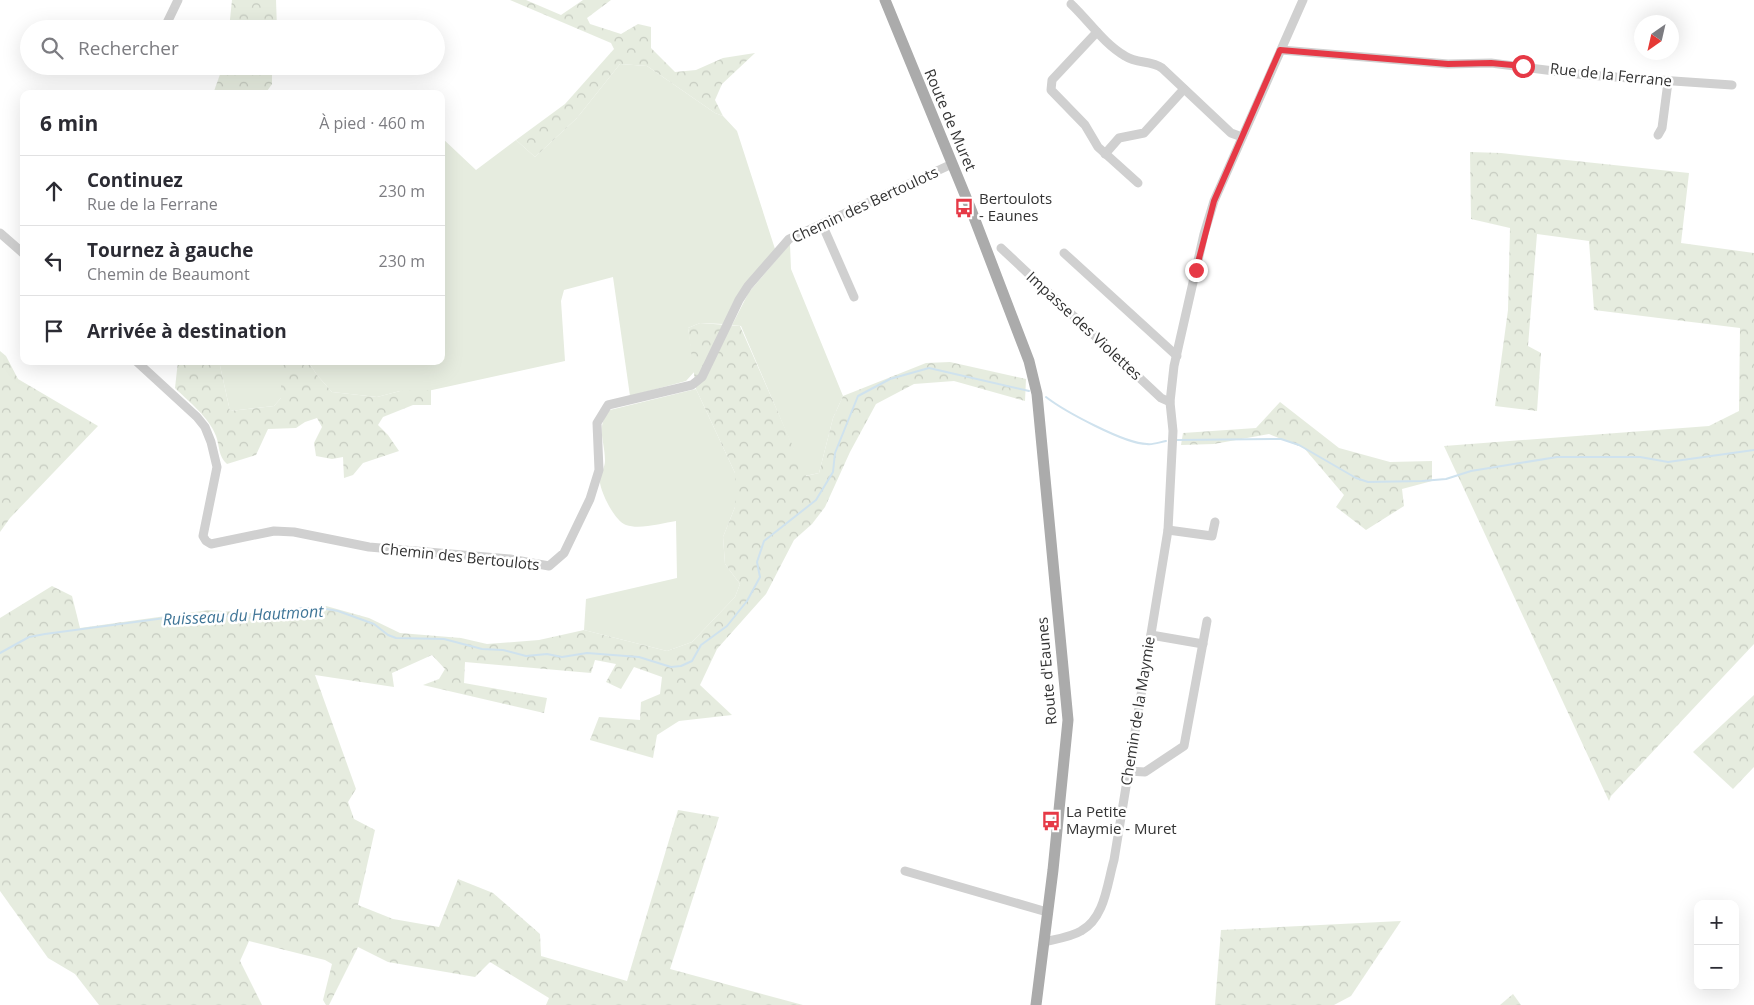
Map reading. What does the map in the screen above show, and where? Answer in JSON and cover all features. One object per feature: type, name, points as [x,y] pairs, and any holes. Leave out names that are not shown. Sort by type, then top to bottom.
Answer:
[{"type":"main road","name":"Route de Muret","points":[[885,0],[1029,361],[1037,394]]},
{"type":"main road","name":"Route d'Eaunes","points":[[1036,1005],[1068,720],[1037,394]]},
{"type":"street","points":[[168,20],[178,0]]},
{"type":"street","name":"Chemin de la Maymie","points":[[1044,942],[1079,933],[1090,926],[1100,910],[1114,860],[1168,530],[1173,443],[1170,402],[1177,356],[1204,234],[1214,201],[1303,0]]},
{"type":"street","points":[[1071,4],[1126,57],[1158,65],[1231,133],[1242,137]]},
{"type":"street","points":[[1098,32],[1050,85],[1053,96],[1085,126],[1093,141],[1138,183]]},
{"type":"street","name":"Rue de la Ferrane","points":[[1280,50],[1448,64],[1491,63],[1668,82],[1732,85]]},
{"type":"street","points":[[1658,135],[1662,128],[1668,82]]},
{"type":"street","points":[[1105,154],[1119,138],[1146,131],[1184,88]]},
{"type":"street","name":"Chemin des Bertoulots","points":[[140,365],[205,427],[217,468],[203,536],[211,544],[274,531],[294,532],[369,547],[510,560],[549,566],[564,553],[592,492],[599,470],[597,423],[608,405],[692,385],[702,377],[733,311],[748,286],[789,239],[952,164]]},
{"type":"street","points":[[822,224],[854,297]]},
{"type":"street","points":[[0,233],[20,250]]},
{"type":"street","name":"Impasse des Violettes","points":[[1001,248],[1146,384],[1170,402]]},
{"type":"street","points":[[1064,253],[1177,356]]},
{"type":"street","points":[[1168,530],[1212,536],[1215,522]]},
{"type":"street","points":[[1128,770],[1141,773],[1148,770],[1181,749],[1186,742],[1207,621]]},
{"type":"street","points":[[1151,635],[1203,644]]},
{"type":"street","points":[[905,871],[1047,912]]},
{"type":"green space","points":[[232,0],[276,0],[277,20],[230,20]]},
{"type":"green space","points":[[510,0],[526,0],[561,15],[583,0],[611,0],[587,18],[590,24],[621,34],[638,24],[651,27],[651,48],[675,72],[696,70],[723,58],[755,53],[722,84],[715,100],[723,116],[715,113],[647,66],[620,64],[577,118],[535,157],[516,140],[565,104],[614,49],[611,43]]},
{"type":"green space","points":[[620,64],[647,66],[715,113],[723,116],[737,131],[775,249],[723,324],[700,323],[688,328],[695,371],[686,381],[630,396],[613,277],[564,290],[561,301],[565,361],[423,392],[400,391],[377,397],[332,392],[311,365],[445,365],[445,141],[476,170],[516,140],[535,157],[577,118]]},
{"type":"green space","points":[[220,75],[272,75],[272,84],[268,90],[214,90]]},
{"type":"green space","points":[[1470,152],[1501,153],[1689,173],[1681,243],[1754,253],[1754,644],[1611,796],[1609,801],[1444,446],[1709,426],[1739,411],[1740,328],[1594,310],[1589,241],[1537,234],[1528,346],[1541,353],[1537,411],[1495,406],[1508,310],[1510,228],[1471,219]]},
{"type":"green space","points":[[790,244],[791,269],[843,396],[833,418],[819,473],[805,476],[741,326],[732,325],[749,292]]},
{"type":"green space","points":[[700,323],[740,326],[806,476],[819,473],[833,418],[843,396],[926,363],[950,362],[1026,379],[1025,401],[954,381],[914,384],[876,404],[850,452],[825,507],[812,524],[794,540],[766,594],[717,649],[700,685],[732,715],[679,721],[657,735],[653,758],[590,740],[599,717],[640,720],[641,702],[660,694],[662,677],[634,667],[621,689],[606,682],[616,664],[595,660],[591,673],[465,662],[464,683],[547,698],[544,713],[423,685],[439,679],[445,669],[432,655],[392,673],[394,687],[315,675],[356,789],[348,802],[354,819],[375,830],[358,905],[393,919],[439,927],[458,879],[493,893],[540,934],[541,956],[627,981],[678,810],[719,817],[670,969],[803,1005],[546,1005],[549,998],[490,962],[475,977],[388,962],[358,947],[329,1005],[326,1005],[323,1000],[332,964],[325,960],[249,941],[240,961],[262,1005],[99,1005],[75,974],[48,958],[0,891],[0,618],[52,586],[72,596],[80,628],[209,610],[263,614],[309,613],[326,606],[369,618],[400,633],[461,638],[487,644],[539,640],[584,630],[667,651],[692,642],[735,597],[740,584],[725,564],[723,537],[735,507],[735,473],[696,389],[688,328]]},
{"type":"green space","points":[[0,351],[6,356],[18,379],[98,426],[10,518],[0,532]]},
{"type":"green space","points":[[178,365],[220,365],[230,411],[274,406],[281,398],[281,365],[311,365],[332,392],[377,397],[400,391],[431,390],[431,405],[413,405],[383,417],[378,425],[399,451],[363,463],[353,475],[344,478],[343,457],[332,459],[316,456],[314,443],[322,427],[317,418],[305,422],[296,428],[268,429],[256,455],[227,464],[222,458],[216,436],[209,422],[175,388]]},
{"type":"green space","points":[[220,365],[281,365],[281,398],[274,406],[230,411]]},
{"type":"green space","points":[[696,389],[735,473],[735,507],[723,537],[725,564],[740,584],[735,597],[692,642],[667,651],[584,630],[586,599],[677,578],[676,521],[644,526],[626,525],[613,513],[606,501],[600,480],[605,461],[602,428],[605,416],[610,410]]},
{"type":"green space","points":[[1280,402],[1339,448],[1390,462],[1432,461],[1432,481],[1402,489],[1404,506],[1366,530],[1336,507],[1344,495],[1304,448],[1269,434],[1214,444],[1181,445],[1183,433],[1256,428]]},
{"type":"green space","points":[[1754,695],[1754,767],[1733,789],[1693,752]]},
{"type":"green space","points":[[1401,921],[1351,996],[1334,1005],[1215,1005],[1221,930]]},
{"type":"green space","points":[[1513,994],[1521,1005],[1500,1005]]},
{"type":"waterway","name":"Ruisseau du Hautmont","points":[[0,653],[29,637],[45,634],[195,614],[253,618],[302,608],[321,608],[338,611],[374,624],[388,635],[396,638],[444,639],[482,649],[503,650],[526,656],[547,654],[562,657],[587,653],[639,657],[671,667],[681,666],[692,661],[701,645],[727,626],[747,601],[760,577],[757,562],[764,541],[816,500],[833,472],[835,453],[858,396],[890,379],[929,368],[1029,391]]},
{"type":"waterway","name":"Ruisseau du Hautmont","points":[[1046,397],[1080,418],[1124,439],[1149,444],[1166,441]]},
{"type":"waterway","name":"Ruisseau du Hautmont","points":[[1177,440],[1281,439],[1299,445],[1356,478],[1368,482],[1446,479],[1471,471],[1557,457],[1640,457],[1668,462],[1754,450]]},
{"type":"place","name":"Bertoulots - Eaunes","points":[[964,208]]},
{"type":"place","name":"La Petite Maymie - Muret","points":[[1051,821]]},
{"type":"route","points":[[1196,270],[1214,201],[1280,50],[1448,64],[1491,63],[1523,66]]}]
